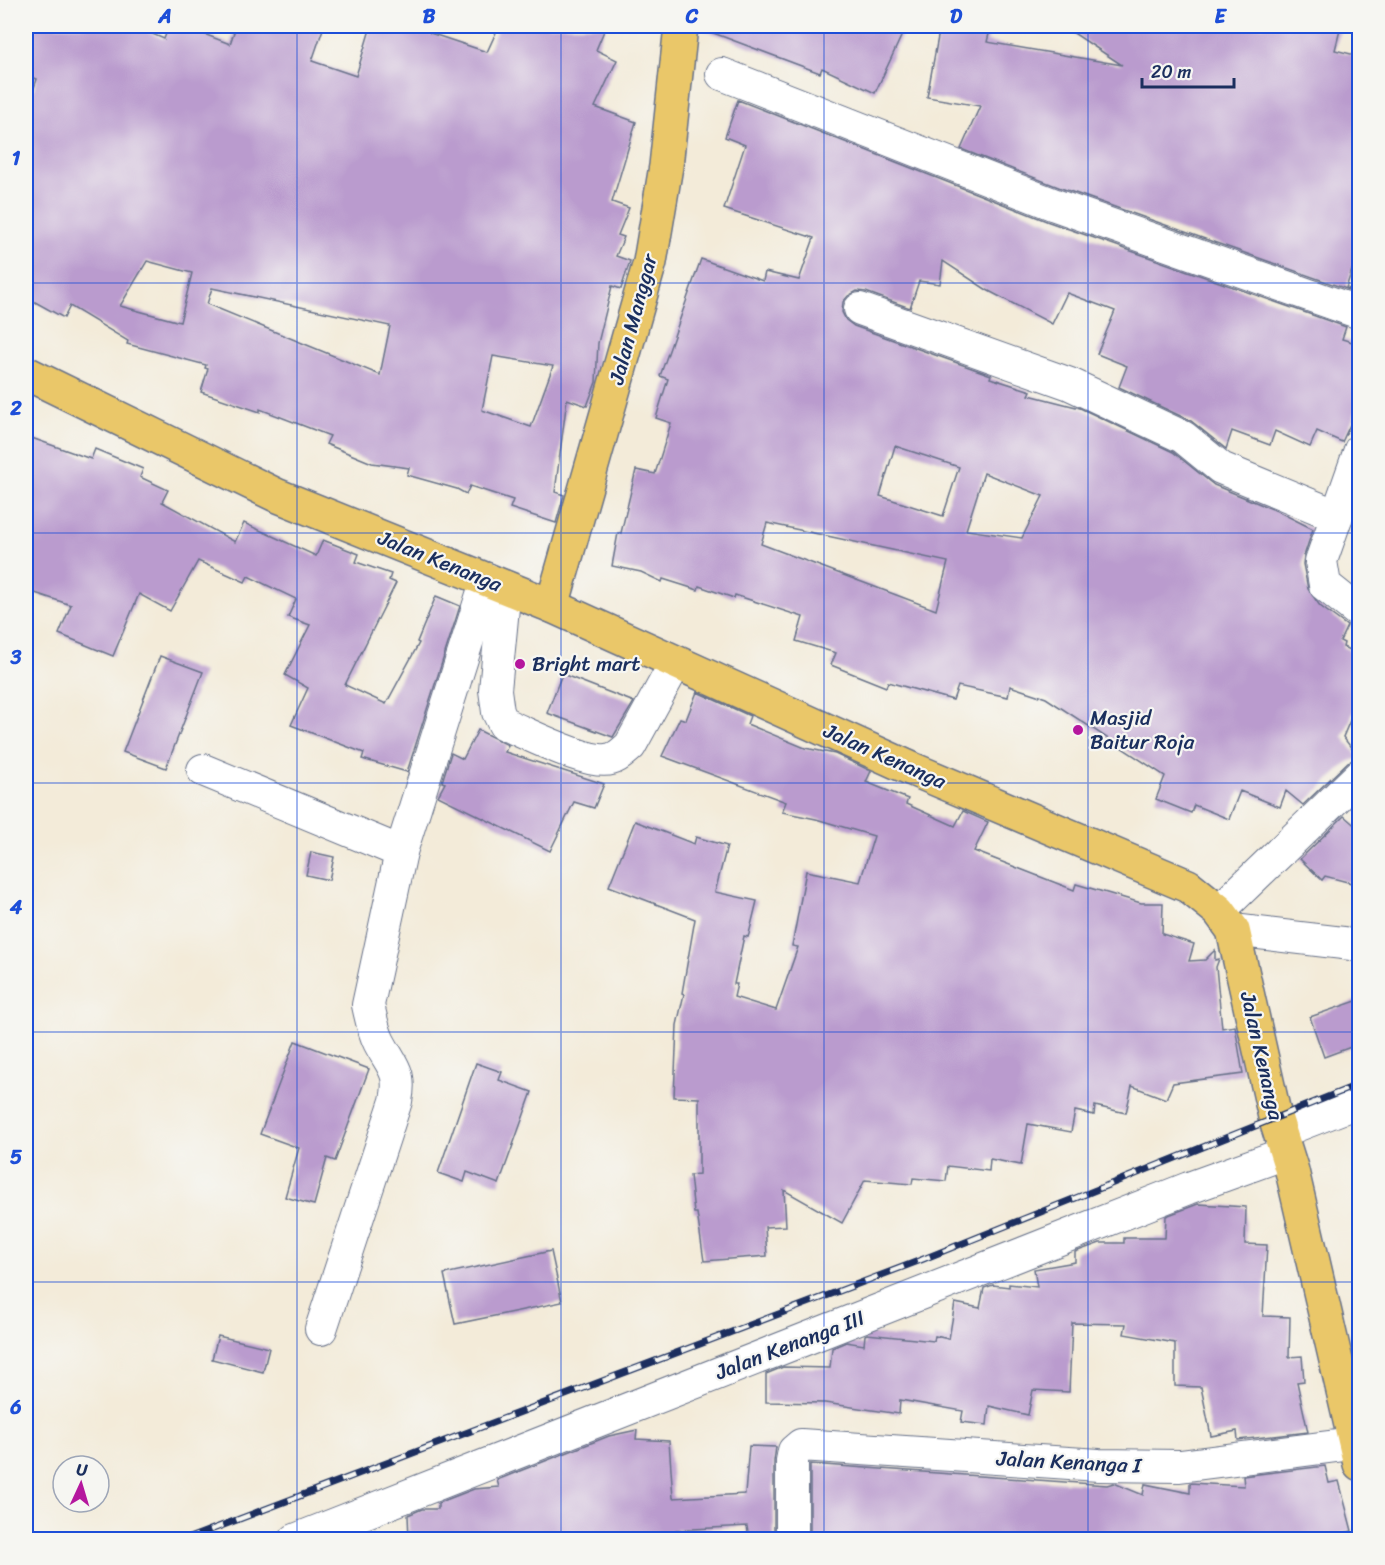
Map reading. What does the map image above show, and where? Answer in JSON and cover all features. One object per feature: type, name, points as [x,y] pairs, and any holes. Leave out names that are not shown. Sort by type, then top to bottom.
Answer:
[{"type":"main road","name":"Jalan Manggar","points":[[552,606],[650,262],[666,166],[681,26]]},
{"type":"main road","name":"Jalan Kenanga","points":[[26,373],[276,495],[552,606],[912,769],[1188,886],[1226,920],[1358,1450]]},
{"type":"street","points":[[722,74],[1055,205],[1359,314]]},
{"type":"street","points":[[860,309],[1070,384],[1183,437],[1221,468],[1337,516]]},
{"type":"street","points":[[1359,450],[1321,561],[1325,585],[1359,613]]},
{"type":"street","points":[[496,583],[495,690],[498,712],[504,724],[590,760],[609,760],[620,755],[630,746],[676,662]]},
{"type":"street","points":[[321,1329],[396,1101],[399,1085],[397,1072],[379,1041],[368,1005],[401,852],[496,583]]},
{"type":"street","points":[[203,770],[401,852]]},
{"type":"street","points":[[1226,920],[1359,775]]},
{"type":"street","points":[[1226,920],[1359,945]]},
{"type":"street","name":"Jalan Kenanga III","points":[[295,1539],[1178,1193],[1283,1143],[1359,1101]]},
{"type":"street","name":"Jalan Kenanga I","points":[[792,1539],[792,1461],[794,1451],[801,1445],[1099,1466],[1180,1466],[1358,1450]]},
{"type":"building","points":[[26,26],[134,26],[164,39],[169,26],[183,26],[230,44],[236,26],[324,26],[312,61],[356,76],[371,26],[432,26],[430,33],[487,52],[499,26],[606,26],[596,50],[617,60],[595,107],[636,122],[612,202],[629,208],[618,235],[624,237],[616,256],[630,261],[621,289],[612,286],[598,343],[596,382],[587,406],[567,399],[555,492],[564,495],[556,523],[510,508],[513,500],[470,486],[466,494],[457,489],[407,475],[409,468],[372,463],[326,444],[330,436],[260,409],[260,412],[201,392],[208,369],[205,368],[206,365],[127,344],[128,341],[70,306],[64,318],[26,297],[26,112],[37,79],[26,75]],"holes":[[[147,261],[192,273],[180,322],[120,306]],[[212,288],[390,326],[380,375],[207,304]],[[493,356],[553,366],[531,427],[482,410]]]},
{"type":"building","points":[[700,26],[906,26],[875,93],[822,68],[820,73],[700,28]]},
{"type":"building","points":[[940,26],[991,26],[987,42],[1122,65],[1063,26],[1341,26],[1335,50],[1359,56],[1359,249],[1346,288],[1355,290],[1355,292],[1061,188],[961,149],[980,106],[927,97]]},
{"type":"building","points":[[738,100],[1049,222],[1346,327],[1342,339],[1359,344],[1359,405],[1342,442],[1317,431],[1310,447],[1275,431],[1270,445],[1232,431],[1226,449],[1191,421],[1119,387],[1127,366],[1097,354],[1115,311],[1067,293],[1052,324],[987,290],[943,261],[940,284],[919,281],[910,308],[857,291],[843,302],[842,312],[846,320],[854,326],[991,375],[990,378],[1031,391],[1029,395],[1080,408],[1173,452],[1214,485],[1277,511],[1313,529],[1303,564],[1308,589],[1320,606],[1347,626],[1340,641],[1344,643],[1343,647],[1359,654],[1359,699],[1343,737],[1359,758],[1348,762],[1303,805],[1286,791],[1280,807],[1240,791],[1229,819],[1194,805],[1191,813],[1156,799],[1165,776],[1046,698],[1010,686],[1008,697],[958,686],[953,700],[888,682],[886,687],[831,665],[836,653],[796,641],[803,617],[735,595],[734,598],[699,586],[698,590],[663,579],[662,582],[641,572],[612,566],[618,533],[621,533],[636,470],[655,474],[671,423],[656,418],[668,379],[660,376],[701,259],[763,281],[765,272],[799,280],[814,238],[724,209],[745,145],[725,137]],"holes":[[[895,446],[959,467],[943,516],[880,496]],[[984,473],[1043,496],[1022,538],[966,530]],[[767,523],[948,562],[936,610],[761,544]]]},
{"type":"building","points":[[26,436],[91,459],[95,449],[143,469],[140,477],[168,490],[162,502],[235,542],[244,523],[316,556],[323,540],[359,554],[356,562],[391,574],[389,580],[396,583],[345,685],[386,704],[419,643],[417,642],[436,596],[460,606],[407,772],[362,759],[364,753],[291,725],[308,688],[285,675],[310,625],[288,617],[296,599],[248,576],[245,582],[198,561],[170,611],[139,594],[113,656],[59,634],[71,605],[26,590]]},
{"type":"building","points":[[160,656],[203,672],[166,768],[123,752]]},
{"type":"building","points":[[562,674],[634,702],[613,737],[547,713]]},
{"type":"building","points":[[697,692],[750,716],[747,724],[805,748],[835,754],[871,771],[866,782],[908,799],[906,804],[955,826],[963,811],[988,822],[974,851],[1074,890],[1076,884],[1141,903],[1163,903],[1162,934],[1194,944],[1189,961],[1205,960],[1215,950],[1215,960],[1219,959],[1216,967],[1222,1028],[1235,1026],[1243,1074],[1173,1083],[1166,1099],[1132,1086],[1126,1113],[1095,1106],[1094,1115],[1075,1111],[1071,1132],[1028,1124],[1021,1165],[990,1159],[989,1171],[948,1166],[946,1181],[913,1178],[912,1184],[865,1180],[842,1223],[784,1190],[786,1226],[765,1227],[767,1256],[704,1261],[697,1213],[694,1213],[690,1175],[699,1174],[699,1098],[674,1097],[677,1025],[695,919],[609,886],[635,821],[694,844],[696,837],[727,846],[715,892],[757,901],[748,937],[744,936],[734,984],[737,984],[734,997],[776,1010],[798,947],[792,946],[806,871],[860,882],[874,836],[816,819],[782,812],[786,802],[662,756],[680,718],[686,720]]},
{"type":"building","points":[[478,730],[508,745],[505,752],[604,784],[594,808],[574,802],[550,851],[438,796],[445,783],[442,782],[451,753],[463,759]]},
{"type":"building","points":[[1344,816],[1359,829],[1359,885],[1325,876],[1322,880],[1300,859]]},
{"type":"building","points":[[311,852],[334,857],[329,880],[306,875]]},
{"type":"building","points":[[1359,1000],[1359,1044],[1324,1057],[1310,1017]]},
{"type":"building","points":[[295,1041],[369,1069],[335,1161],[327,1158],[314,1205],[285,1197],[299,1148],[260,1134]]},
{"type":"building","points":[[476,1063],[502,1072],[499,1080],[532,1092],[499,1184],[467,1172],[464,1182],[438,1173]]},
{"type":"building","points":[[1198,1204],[1246,1207],[1245,1244],[1267,1245],[1263,1316],[1290,1317],[1289,1357],[1302,1356],[1304,1381],[1297,1382],[1308,1432],[1238,1440],[1237,1431],[1211,1436],[1201,1387],[1175,1386],[1175,1343],[1124,1334],[1126,1324],[1072,1323],[1069,1392],[1033,1390],[1028,1415],[989,1406],[987,1425],[961,1422],[963,1411],[900,1400],[899,1414],[825,1403],[766,1402],[766,1374],[783,1367],[830,1368],[832,1348],[846,1342],[864,1345],[867,1334],[934,1341],[935,1336],[949,1339],[955,1303],[980,1308],[984,1288],[993,1285],[1037,1287],[1034,1269],[1075,1262],[1075,1252],[1100,1243],[1124,1243],[1124,1238],[1165,1238],[1166,1216]]},
{"type":"building","points":[[551,1251],[562,1302],[455,1324],[444,1274]]},
{"type":"building","points":[[218,1336],[269,1348],[263,1372],[212,1359]]},
{"type":"building","points":[[637,1430],[636,1439],[669,1441],[673,1498],[745,1494],[749,1446],[776,1447],[774,1539],[749,1539],[747,1526],[676,1530],[677,1539],[409,1539],[408,1515],[422,1509],[438,1509],[438,1503],[474,1489],[499,1487],[497,1480],[609,1436]]},
{"type":"building","points":[[810,1464],[1107,1485],[1114,1483],[1143,1495],[1145,1484],[1190,1493],[1190,1483],[1244,1486],[1243,1476],[1325,1466],[1329,1483],[1339,1481],[1352,1531],[1319,1539],[810,1539]]},
{"type":"railway","points":[[184,1540],[921,1260],[1360,1084]]},
{"type":"place","name":"Bright mart","points":[[520,664]]},
{"type":"place","name":"Masjid Baitur Roja","points":[[1078,730]]}]
